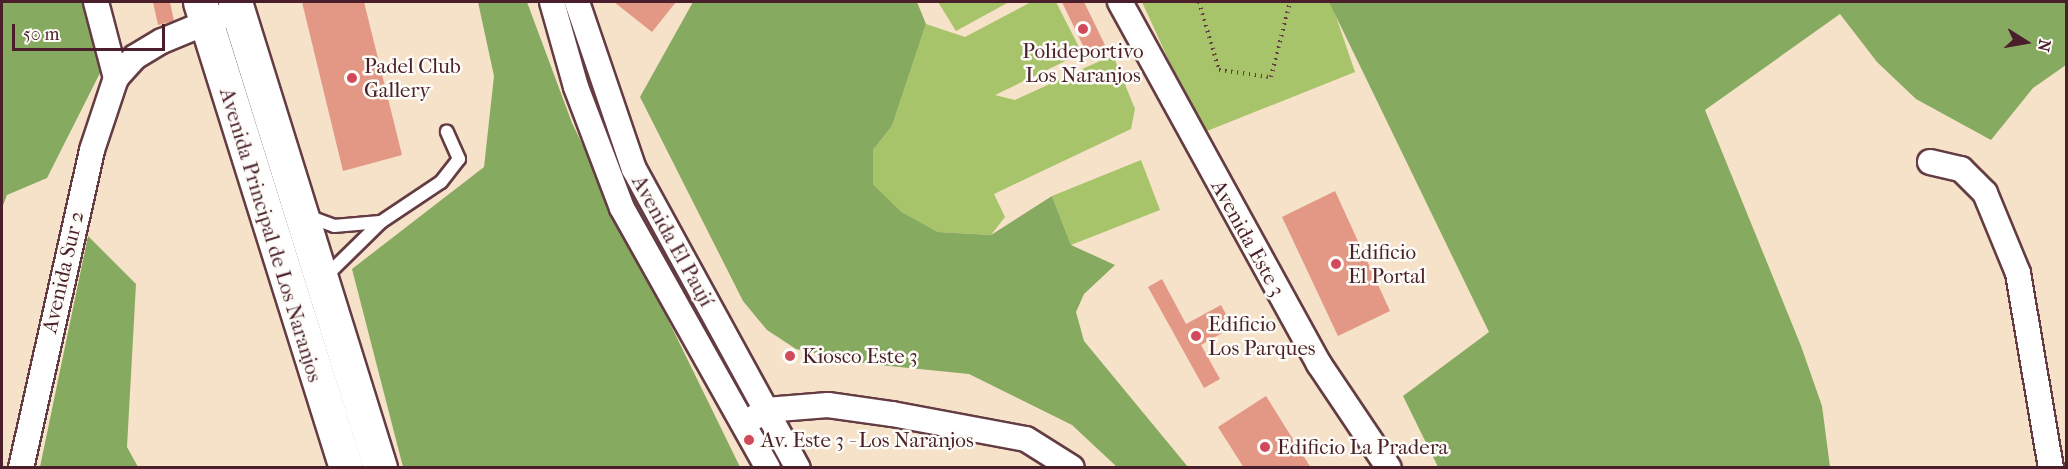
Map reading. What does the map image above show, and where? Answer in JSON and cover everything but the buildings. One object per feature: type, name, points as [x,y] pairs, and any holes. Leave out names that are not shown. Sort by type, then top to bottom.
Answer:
[{"type":"main road","name":"Avenida Principal de Los Naranjos","points":[[236,6],[380,468]]},
{"type":"main road","name":"Avenida Principal de Los Naranjos","points":[[201,12],[346,468]]},
{"type":"street","points":[[96,2],[116,78]]},
{"type":"street","name":"Avenida El Paují","points":[[552,2],[576,87],[622,208],[756,417],[798,468]]},
{"type":"street","name":"Avenida El Paují","points":[[577,2],[634,170],[756,417],[768,468]]},
{"type":"street","name":"Avenida Este 3","points":[[1120,2],[1319,364],[1389,468]]},
{"type":"street","name":"Avenida Sur 2","points":[[21,468],[92,150],[116,78],[135,57],[201,12],[236,6]]},
{"type":"street","points":[[1930,162],[1961,169],[1985,193],[2018,273],[2051,468]]},
{"type":"street","points":[[756,417],[828,405],[1026,439],[1072,468]]},
{"type":"lane","points":[[323,280],[381,222],[417,203],[459,159],[447,132]]},
{"type":"lane","points":[[301,213],[334,226],[381,222]]},
{"type":"path","points":[[1199,2],[1219,70],[1271,77],[1290,2]]},
{"type":"green space","points":[[2,2],[83,2],[101,71],[47,178],[7,195],[2,208]]},
{"type":"green space","points":[[478,2],[527,2],[572,123],[740,467],[403,467],[352,269],[484,167],[494,76]]},
{"type":"green space","points":[[693,2],[917,2],[926,24],[892,126],[873,150],[873,184],[901,212],[938,232],[991,235],[1052,196],[1071,245],[1115,265],[1084,294],[1076,312],[1084,341],[1188,467],[1117,467],[1072,425],[969,374],[869,364],[796,349],[767,330],[743,301],[640,97]]},
{"type":"green space","points":[[938,2],[1009,2],[956,31]]},
{"type":"green space","points":[[1031,2],[1056,2],[1082,53],[995,95],[1015,100],[1113,55],[1135,109],[1131,129],[994,194],[1005,217],[991,235],[938,232],[900,212],[873,184],[873,150],[892,126],[926,24],[965,37]]},
{"type":"green space","points":[[1142,2],[1331,2],[1355,72],[1202,133]]},
{"type":"green space","points":[[1329,2],[2066,2],[2066,65],[2033,88],[1991,140],[1916,99],[1877,62],[1840,14],[1705,110],[1801,346],[1822,406],[1830,467],[1438,467],[1403,396],[1489,332]]},
{"type":"green space","points":[[1141,160],[1160,210],[1071,245],[1052,196]]},
{"type":"green space","points":[[88,236],[136,284],[127,447],[138,467],[40,467]]},
{"type":"place","name":"Polideportivo Los Naranjos","points":[[1083,29]]},
{"type":"place","name":"Padel Club Gallery","points":[[352,78]]},
{"type":"place","name":"Edificio El Portal","points":[[1336,264]]},
{"type":"place","name":"Edificio Los Parques","points":[[1196,336]]},
{"type":"place","name":"Kiosco Este 3","points":[[790,356]]},
{"type":"place","name":"Av. Este 3 - Los Naranjos","points":[[749,440]]},
{"type":"place","name":"Edificio La Pradera","points":[[1265,447]]}]
